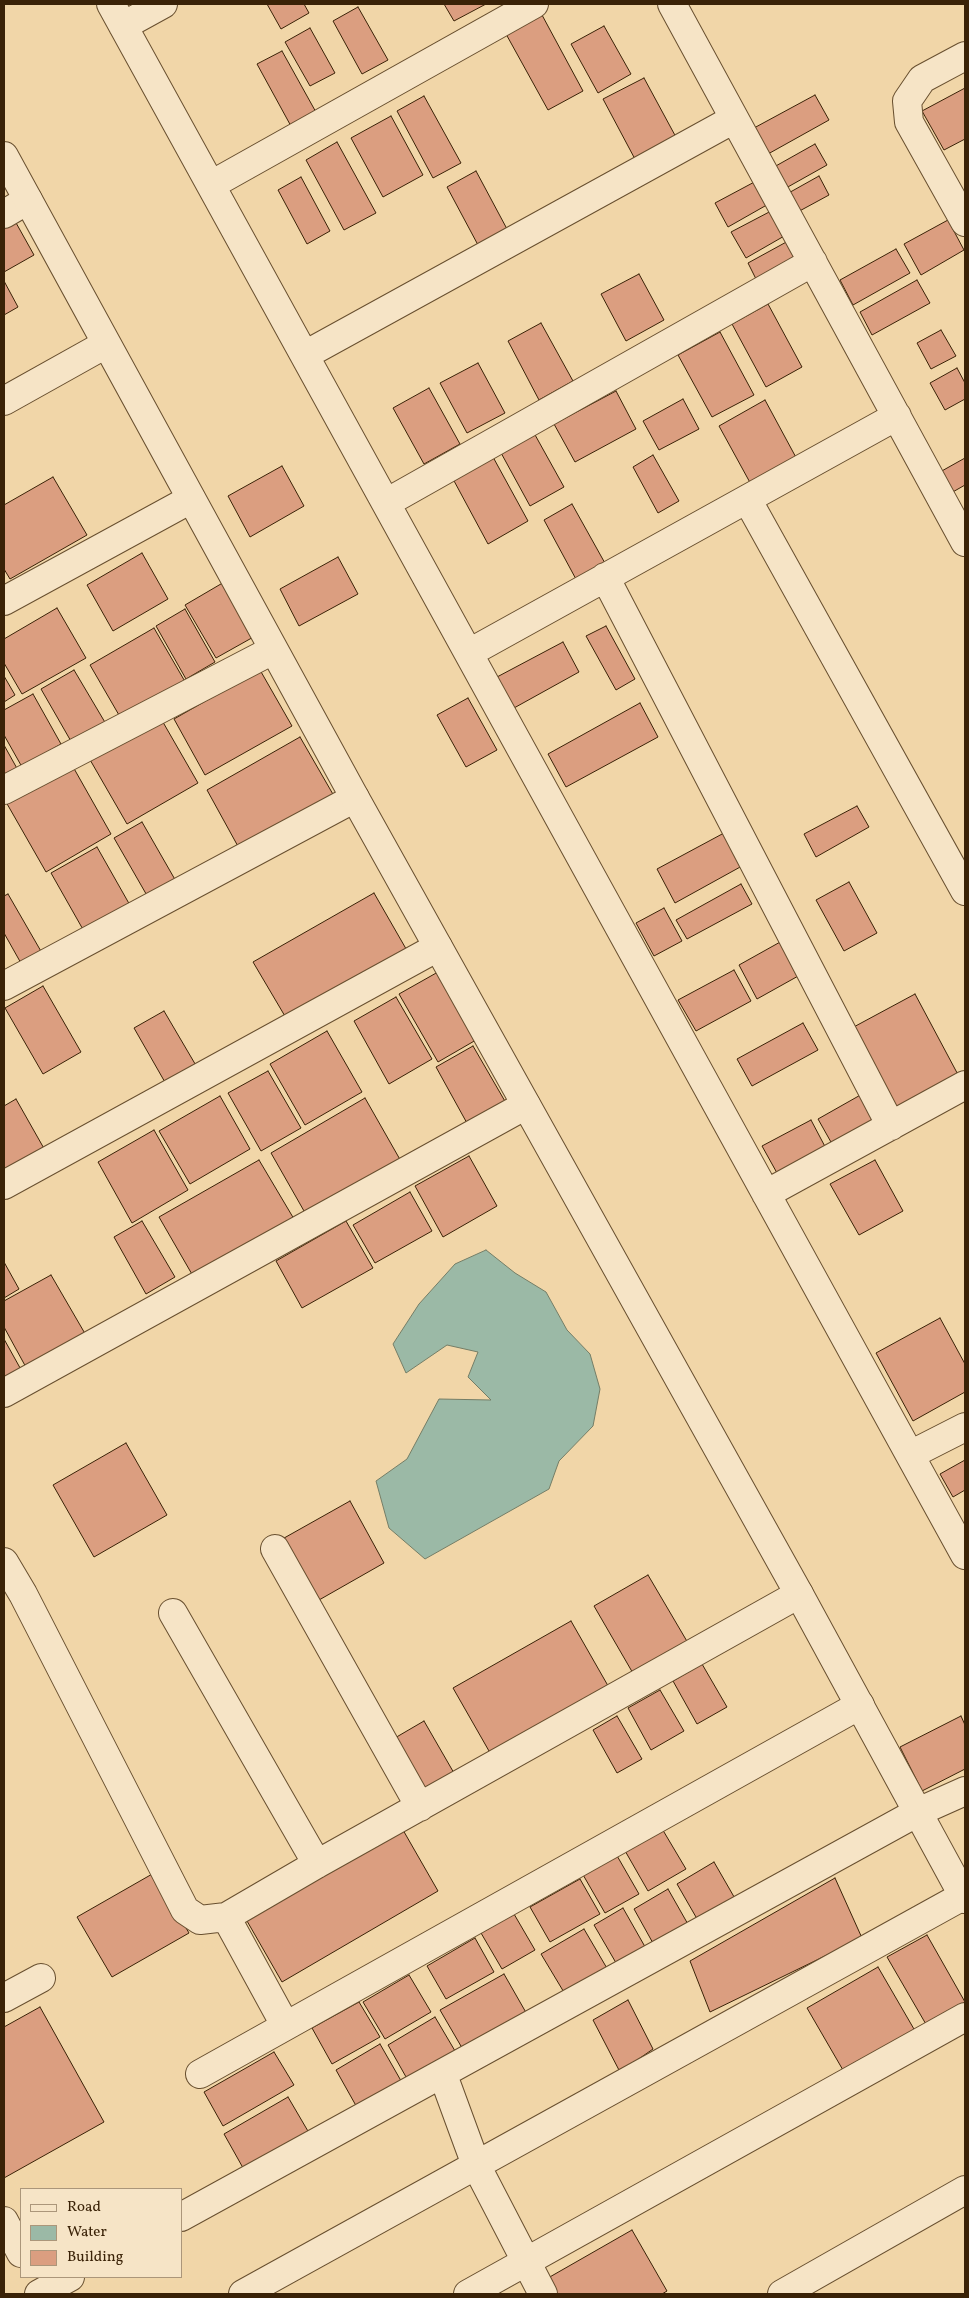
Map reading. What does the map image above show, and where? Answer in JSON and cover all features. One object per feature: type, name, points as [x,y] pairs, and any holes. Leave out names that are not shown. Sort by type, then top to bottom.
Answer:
[{"type":"street","points":[[163,4],[117,15],[965,1555]]},
{"type":"street","points":[[211,184],[534,4]]},
{"type":"street","points":[[672,4],[965,542]]},
{"type":"street","points":[[965,56],[922,79],[907,101],[909,122],[965,222]]},
{"type":"street","points":[[305,355],[734,119]]},
{"type":"street","points":[[4,156],[354,798],[799,1594],[964,1898],[243,2294]]},
{"type":"street","points":[[4,214],[28,200]]},
{"type":"street","points":[[386,502],[813,262]]},
{"type":"street","points":[[4,401],[106,344]]},
{"type":"street","points":[[469,653],[897,416]]},
{"type":"street","points":[[4,601],[191,499]]},
{"type":"street","points":[[747,499],[965,891]]},
{"type":"street","points":[[606,577],[891,1126]]},
{"type":"street","points":[[4,790],[273,650]]},
{"type":"street","points":[[4,986],[354,798]]},
{"type":"street","points":[[4,1185],[438,947]]},
{"type":"street","points":[[766,1194],[965,1085]]},
{"type":"street","points":[[4,1393],[526,1105]]},
{"type":"street","points":[[910,1455],[965,1427]]},
{"type":"street","points":[[275,1549],[420,1807]]},
{"type":"street","points":[[4,1562],[13,1599],[185,1910],[200,1920],[226,1917],[799,1594]]},
{"type":"street","points":[[173,1613],[317,1864]]},
{"type":"street","points":[[200,2074],[860,1705]]},
{"type":"street","points":[[182,2215],[443,2075],[918,1812],[965,1791]]},
{"type":"street","points":[[226,1917],[286,2025]]},
{"type":"street","points":[[4,1998],[41,1978]]},
{"type":"street","points":[[468,2294],[965,2017]]},
{"type":"street","points":[[443,2075],[476,2165],[544,2294]]},
{"type":"street","points":[[782,2294],[965,2190]]},
{"type":"street","points":[[4,2221],[20,2251]]},
{"type":"street","points":[[40,2289],[68,2278]]},
{"type":"water","points":[[486,1250],[515,1273],[546,1292],[567,1330],[590,1354],[600,1389],[593,1426],[559,1461],[549,1489],[425,1559],[389,1528],[376,1481],[407,1459],[439,1399],[491,1400],[468,1377],[478,1352],[447,1345],[406,1373],[393,1344],[419,1304],[455,1264]]},
{"type":"building","points":[[267,4],[304,4],[309,13],[281,29]]},
{"type":"building","points":[[444,4],[486,4],[454,21]]},
{"type":"building","points":[[358,7],[388,60],[362,74],[333,21]]},
{"type":"building","points":[[542,15],[583,91],[548,110],[506,34]]},
{"type":"building","points":[[604,26],[631,74],[598,93],[571,44]]},
{"type":"building","points":[[310,28],[335,73],[310,86],[285,42]]},
{"type":"building","points":[[282,51],[317,114],[292,128],[257,64]]},
{"type":"building","points":[[644,78],[677,139],[636,161],[603,99]]},
{"type":"building","points":[[965,88],[965,139],[944,150],[922,111]]},
{"type":"building","points":[[815,95],[829,120],[768,154],[754,128]]},
{"type":"building","points":[[424,96],[461,163],[433,178],[397,111]]},
{"type":"building","points":[[391,116],[423,175],[383,197],[351,138]]},
{"type":"building","points":[[337,142],[376,213],[344,230],[306,160]]},
{"type":"building","points":[[815,144],[827,165],[786,188],[774,167]]},
{"type":"building","points":[[476,171],[507,229],[478,245],[447,187]]},
{"type":"building","points":[[819,176],[829,195],[794,214],[785,195]]},
{"type":"building","points":[[301,177],[330,231],[307,244],[278,190]]},
{"type":"building","points":[[760,179],[772,202],[728,227],[715,203]]},
{"type":"building","points":[[773,210],[786,235],[746,258],[731,232]]},
{"type":"building","points":[[948,220],[964,250],[921,275],[904,244]]},
{"type":"building","points":[[15,221],[34,255],[4,272],[4,228]]},
{"type":"building","points":[[790,240],[803,263],[760,287],[748,263]]},
{"type":"building","points":[[896,249],[910,273],[853,305],[840,280]]},
{"type":"building","points":[[639,274],[664,320],[626,341],[601,294]]},
{"type":"building","points":[[917,280],[930,303],[872,335],[860,312]]},
{"type":"building","points":[[4,281],[18,307],[4,315]]},
{"type":"building","points":[[768,304],[802,367],[766,387],[732,324]]},
{"type":"building","points":[[541,323],[573,381],[539,400],[508,341]]},
{"type":"building","points":[[941,330],[956,356],[931,369],[917,343]]},
{"type":"building","points":[[720,332],[754,395],[712,417],[678,355]]},
{"type":"building","points":[[478,363],[505,413],[467,433],[440,383]]},
{"type":"building","points":[[957,368],[965,383],[965,399],[945,410],[930,383]]},
{"type":"building","points":[[429,388],[460,444],[424,464],[393,408]]},
{"type":"building","points":[[616,391],[636,429],[575,462],[554,424]]},
{"type":"building","points":[[683,399],[699,429],[659,450],[643,421]]},
{"type":"building","points":[[765,400],[799,463],[753,488],[719,426]]},
{"type":"building","points":[[534,433],[564,487],[530,506],[500,451]]},
{"type":"building","points":[[653,455],[679,501],[658,513],[633,467]]},
{"type":"building","points":[[493,457],[528,521],[488,544],[453,479]]},
{"type":"building","points":[[965,458],[965,485],[951,493],[940,472]]},
{"type":"building","points":[[282,466],[304,506],[250,537],[228,496]]},
{"type":"building","points":[[53,477],[87,535],[10,579],[4,569],[4,505]]},
{"type":"building","points":[[572,504],[606,565],[577,581],[544,520]]},
{"type":"building","points":[[142,553],[168,599],[113,631],[87,585]]},
{"type":"building","points":[[338,557],[358,594],[299,626],[280,589]]},
{"type":"building","points":[[226,581],[257,635],[216,658],[185,605]]},
{"type":"building","points":[[57,608],[86,658],[22,694],[4,663],[4,639]]},
{"type":"building","points":[[185,609],[215,662],[186,679],[156,626]]},
{"type":"building","points":[[606,626],[635,679],[616,690],[586,636]]},
{"type":"building","points":[[154,628],[187,685],[123,722],[90,665]]},
{"type":"building","points":[[563,642],[579,672],[514,708],[497,677]]},
{"type":"building","points":[[74,670],[106,724],[72,743],[41,689]]},
{"type":"building","points":[[260,670],[292,726],[205,775],[174,719]]},
{"type":"building","points":[[4,676],[15,695],[4,702]]},
{"type":"building","points":[[33,694],[61,744],[22,767],[4,735],[4,710]]},
{"type":"building","points":[[468,698],[497,750],[466,767],[437,715]]},
{"type":"building","points":[[640,703],[658,737],[566,787],[548,754]]},
{"type":"building","points":[[160,717],[198,783],[127,824],[89,758]]},
{"type":"building","points":[[300,737],[334,796],[240,850],[207,790]]},
{"type":"building","points":[[4,745],[19,772],[4,780]]},
{"type":"building","points":[[72,765],[111,834],[46,872],[6,802]]},
{"type":"building","points":[[857,806],[869,827],[816,857],[804,834]]},
{"type":"building","points":[[142,822],[177,883],[149,899],[114,838]]},
{"type":"building","points":[[724,833],[742,866],[675,903],[657,869]]},
{"type":"building","points":[[97,847],[131,907],[85,933],[51,873]]},
{"type":"building","points":[[849,882],[877,933],[844,951],[816,900]]},
{"type":"building","points":[[741,884],[752,904],[687,939],[676,920]]},
{"type":"building","points":[[374,893],[409,954],[289,1023],[253,962]]},
{"type":"building","points":[[8,894],[42,953],[22,965],[4,933],[4,896]]},
{"type":"building","points":[[664,908],[682,941],[654,956],[636,923]]},
{"type":"building","points":[[782,941],[800,975],[757,999],[739,965]]},
{"type":"building","points":[[734,970],[751,1001],[696,1031],[678,1000]]},
{"type":"building","points":[[438,972],[476,1040],[438,1062],[399,994]]},
{"type":"building","points":[[43,986],[81,1052],[43,1074],[5,1008]]},
{"type":"building","points":[[915,994],[963,1084],[899,1119],[850,1029]]},
{"type":"building","points":[[396,997],[432,1059],[389,1084],[354,1021]]},
{"type":"building","points":[[164,1011],[201,1074],[170,1091],[134,1028]]},
{"type":"building","points":[[803,1023],[818,1050],[752,1086],[737,1059]]},
{"type":"building","points":[[327,1031],[362,1092],[305,1125],[270,1064]]},
{"type":"building","points":[[473,1046],[506,1103],[468,1125],[436,1067]]},
{"type":"building","points":[[268,1071],[301,1128],[261,1151],[228,1093]]},
{"type":"building","points":[[864,1093],[882,1126],[836,1151],[818,1119]]},
{"type":"building","points":[[220,1096],[250,1149],[190,1184],[159,1131]]},
{"type":"building","points":[[365,1098],[402,1163],[308,1218],[271,1153]]},
{"type":"building","points":[[16,1099],[46,1152],[4,1174],[4,1106]]},
{"type":"building","points":[[811,1120],[830,1156],[782,1182],[762,1146]]},
{"type":"building","points":[[154,1130],[188,1190],[132,1223],[98,1162]]},
{"type":"building","points":[[469,1156],[497,1206],[443,1237],[415,1186]]},
{"type":"building","points":[[259,1160],[294,1219],[193,1276],[159,1217]]},
{"type":"building","points":[[875,1160],[903,1211],[859,1235],[830,1184]]},
{"type":"building","points":[[410,1192],[432,1231],[375,1263],[353,1225]]},
{"type":"building","points":[[142,1221],[175,1277],[146,1294],[114,1237]]},
{"type":"building","points":[[346,1221],[373,1268],[302,1308],[276,1261]]},
{"type":"building","points":[[4,1262],[19,1289],[4,1298]]},
{"type":"building","points":[[51,1275],[87,1337],[28,1371],[4,1327],[4,1301]]},
{"type":"building","points":[[940,1318],[965,1364],[965,1392],[913,1421],[876,1353]]},
{"type":"building","points":[[4,1339],[24,1375],[4,1387]]},
{"type":"building","points":[[126,1443],[167,1515],[94,1557],[53,1485]]},
{"type":"building","points":[[965,1460],[965,1490],[953,1497],[940,1474]]},
{"type":"building","points":[[350,1501],[384,1563],[312,1604],[277,1542]]},
{"type":"building","points":[[648,1575],[688,1643],[634,1675],[594,1606]]},
{"type":"building","points":[[571,1621],[611,1691],[493,1758],[453,1688]]},
{"type":"building","points":[[702,1664],[727,1707],[697,1724],[673,1681]]},
{"type":"building","points":[[660,1690],[684,1731],[651,1750],[628,1708]]},
{"type":"building","points":[[617,1716],[642,1759],[617,1773],[593,1730]]},
{"type":"building","points":[[961,1716],[965,1725],[965,1769],[922,1791],[900,1747]]},
{"type":"building","points":[[424,1721],[458,1780],[421,1800],[388,1742]]},
{"type":"building","points":[[399,1823],[438,1891],[282,1982],[243,1914]]},
{"type":"building","points":[[661,1827],[686,1869],[648,1891],[624,1849]]},
{"type":"building","points":[[616,1854],[639,1894],[605,1913],[582,1873]]},
{"type":"building","points":[[714,1862],[737,1902],[700,1924],[677,1884]]},
{"type":"building","points":[[154,1873],[189,1933],[112,1977],[77,1917]]},
{"type":"building","points":[[835,1878],[862,1938],[710,2012],[690,1961]]},
{"type":"building","points":[[580,1879],[600,1914],[550,1942],[530,1907]]},
{"type":"building","points":[[668,1889],[689,1926],[654,1945],[634,1909]]},
{"type":"building","points":[[623,1908],[648,1952],[619,1968],[594,1925]]},
{"type":"building","points":[[514,1914],[535,1950],[502,1969],[481,1933]]},
{"type":"building","points":[[584,1929],[608,1970],[565,1994],[541,1954]]},
{"type":"building","points":[[927,1935],[965,2002],[927,2026],[887,1957]]},
{"type":"building","points":[[475,1938],[494,1972],[446,1999],[427,1966]]},
{"type":"building","points":[[878,1967],[918,2036],[847,2077],[807,2008]]},
{"type":"building","points":[[504,1974],[528,2016],[465,2053],[440,2010]]},
{"type":"building","points":[[409,1975],[431,2012],[385,2039],[363,2002]]},
{"type":"building","points":[[628,2000],[653,2049],[620,2072],[593,2020]]},
{"type":"building","points":[[359,2002],[380,2037],[332,2064],[312,2028]]},
{"type":"building","points":[[40,2007],[104,2122],[4,2178],[4,2027]]},
{"type":"building","points":[[435,2017],[458,2056],[410,2084],[388,2045]]},
{"type":"building","points":[[380,2044],[404,2086],[359,2111],[336,2070]]},
{"type":"building","points":[[274,2052],[294,2085],[223,2126],[204,2092]]},
{"type":"building","points":[[288,2097],[312,2138],[247,2175],[224,2134]]},
{"type":"building","points":[[632,2230],[667,2291],[662,2294],[557,2294],[548,2278]]}]
